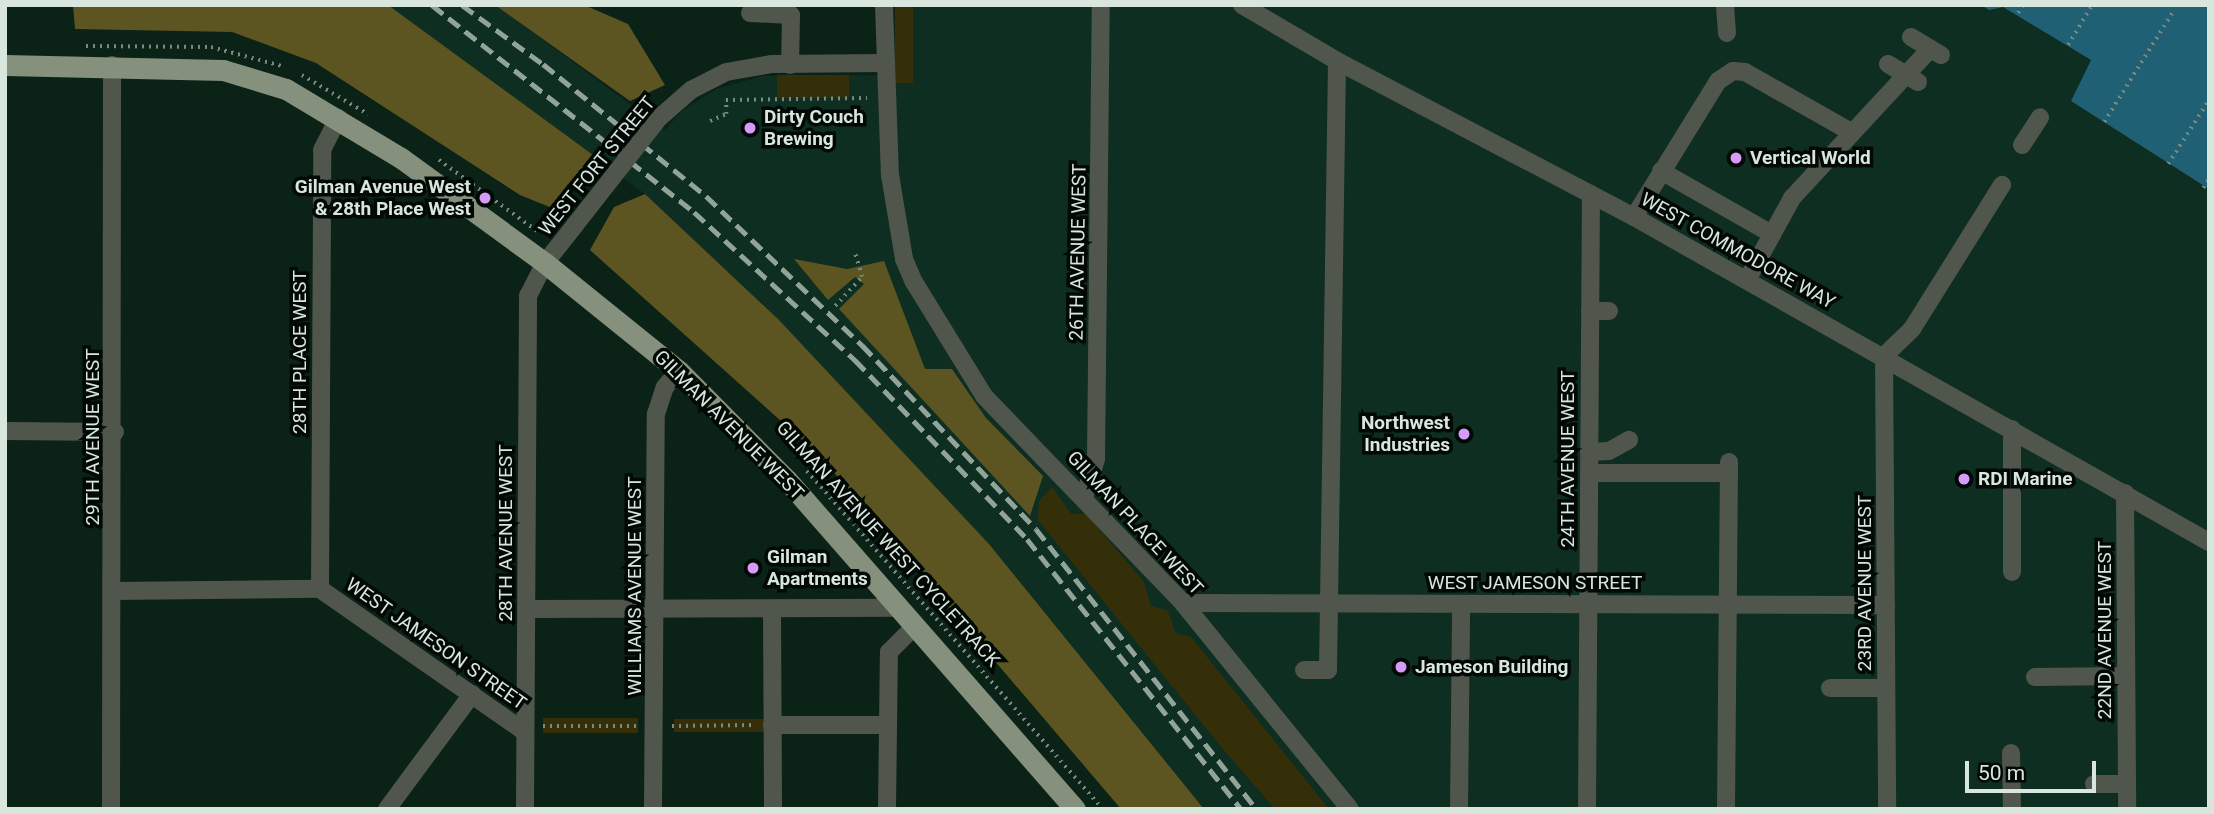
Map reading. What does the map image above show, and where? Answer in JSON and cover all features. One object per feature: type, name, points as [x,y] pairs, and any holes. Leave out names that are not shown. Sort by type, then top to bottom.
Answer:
[{"type":"main road","name":"GILMAN AVENUE WEST","points":[[5,65],[107,55],[245,76],[286,89],[338,118],[551,255],[678,371],[787,480],[896,608],[1075,809]]},
{"type":"street","points":[[884,5],[886,64]]},
{"type":"street","name":"26TH AVENUE WEST","points":[[1084,498],[1096,459],[1101,5]]},
{"type":"street","name":"WEST COMMODORE WAY","points":[[1242,5],[1336,61],[1634,217],[2209,542]]},
{"type":"street","points":[[1725,5],[1727,33]]},
{"type":"street","points":[[750,13],[791,15],[790,65]]},
{"type":"street","points":[[1747,280],[1792,198],[1851,132],[1860,111],[1912,78],[1936,52],[1911,37]]},
{"type":"street","name":"29TH AVENUE WEST","points":[[107,55],[115,432],[111,809]]},
{"type":"street","points":[[1304,670],[1328,670],[1336,61]]},
{"type":"street","name":"WEST FORT STREET","points":[[551,255],[659,118],[691,90],[726,72],[790,65],[886,64]]},
{"type":"street","name":"GILMAN PLACE WEST","points":[[886,64],[890,175],[904,259],[984,396],[1183,603],[1350,809]]},
{"type":"street","points":[[1888,64],[1912,78]]},
{"type":"street","points":[[1634,217],[1718,81],[1733,71],[1745,72],[1851,132]]},
{"type":"street","points":[[2022,145],[2040,117]]},
{"type":"street","name":"28TH PLACE WEST","points":[[320,589],[322,150],[338,118]]},
{"type":"street","points":[[1661,171],[1773,234]]},
{"type":"street","points":[[1884,356],[1912,329],[2002,185]]},
{"type":"street","name":"24TH AVENUE WEST","points":[[1587,809],[1591,194]]},
{"type":"street","name":"28TH AVENUE WEST","points":[[524,809],[532,729],[527,609],[528,296],[551,255]]},
{"type":"street","points":[[1590,311],[1609,311]]},
{"type":"street","name":"23RD AVENUE WEST","points":[[1884,356],[1886,809]]},
{"type":"street","name":"WILLIAMS AVENUE WEST","points":[[653,809],[656,414],[665,387],[678,371]]},
{"type":"street","points":[[2012,429],[2012,572]]},
{"type":"street","points":[[5,431],[115,432]]},
{"type":"street","points":[[1589,452],[1609,451],[1629,440]]},
{"type":"street","points":[[1589,473],[1729,468],[1725,605],[1726,809]]},
{"type":"street","name":"22ND AVENUE WEST","points":[[2125,493],[2127,809]]},
{"type":"street","name":"WEST JAMESON STREET","points":[[113,591],[320,589],[471,694],[532,729]]},
{"type":"street","name":"WEST JAMESON STREET","points":[[1183,603],[1886,605]]},
{"type":"street","points":[[1459,809],[1461,604]]},
{"type":"street","points":[[527,609],[896,608]]},
{"type":"street","points":[[772,610],[773,809]]},
{"type":"street","points":[[887,809],[889,652],[914,627]]},
{"type":"street","points":[[2035,677],[2126,676]]},
{"type":"street","points":[[1830,688],[1886,688]]},
{"type":"street","points":[[387,809],[471,694]]},
{"type":"street","points":[[772,725],[888,725]]},
{"type":"street","points":[[2011,753],[2012,809]]},
{"type":"street","points":[[2094,784],[2126,784]]},
{"type":"path","points":[[2018,13],[2023,5]]},
{"type":"path","points":[[2068,45],[2092,5]]},
{"type":"path","points":[[2104,122],[2172,13]]},
{"type":"path","points":[[99,42],[107,55]]},
{"type":"path","points":[[73,46],[107,55],[211,47],[288,69]]},
{"type":"path","points":[[298,73],[372,117]]},
{"type":"path","points":[[710,121],[726,114],[726,100],[867,98]]},
{"type":"path","points":[[2168,164],[2209,100]]},
{"type":"path","points":[[430,154],[551,255]]},
{"type":"path","points":[[2203,188],[2209,179]]},
{"type":"path","points":[[835,306],[862,278],[855,251]]},
{"type":"path","name":"GILMAN AVENUE WEST CYCLETRACK","points":[[804,468],[1103,809]]},
{"type":"path","points":[[672,726],[772,725]]},
{"type":"path","points":[[532,729],[639,726]]},
{"type":"shaded area","points":[[73,5],[388,5],[593,155],[552,208],[520,195],[316,63],[232,32],[75,29]]},
{"type":"shaded area","points":[[388,5],[496,5],[665,130],[682,111],[716,89],[763,76],[894,75],[895,5],[2003,7],[2091,60],[2071,101],[2209,169],[2209,809],[1204,809],[989,544],[779,320],[645,194]]},
{"type":"shaded area","points":[[495,5],[584,5],[628,24],[665,85],[630,101]]},
{"type":"shaded area","points":[[895,5],[913,5],[913,83],[895,83]]},
{"type":"shaded area","points":[[777,75],[849,75],[849,98],[777,98]]},
{"type":"shaded area","points":[[645,194],[779,320],[989,544],[1204,809],[1121,809],[820,456],[590,250],[614,207]]},
{"type":"shaded area","points":[[794,259],[847,269],[884,261],[925,369],[952,369],[986,418],[1043,476],[1030,516],[839,309],[864,284],[855,277],[828,300]]},
{"type":"shaded area","points":[[1052,487],[1071,514],[1086,514],[1144,582],[1151,606],[1168,610],[1175,633],[1191,637],[1329,809],[1275,809],[1217,742],[1038,520],[1039,501]]},
{"type":"shaded area","points":[[543,718],[638,718],[638,733],[543,733]]},
{"type":"shaded area","points":[[674,719],[765,719],[765,732],[674,732]]},
{"type":"water","points":[[1981,5],[2209,5],[2209,189],[2071,101],[2091,60],[2003,7],[1989,10]]},
{"type":"railway","points":[[432,5],[694,212],[855,360],[1027,539],[1241,809]]},
{"type":"railway","points":[[462,5],[543,64],[706,196],[862,345],[1036,529],[1256,809]]},
{"type":"place","name":"Dirty Couch Brewing","points":[[750,128]]},
{"type":"place","name":"Vertical World","points":[[1736,158]]},
{"type":"place","name":"Gilman Avenue West & 28th Place West","points":[[485,198]]},
{"type":"place","name":"Northwest Industries","points":[[1464,434]]},
{"type":"place","name":"RDI Marine","points":[[1964,479]]},
{"type":"place","name":"Gilman Apartments","points":[[753,568]]},
{"type":"place","name":"Jameson Building","points":[[1401,667]]}]
